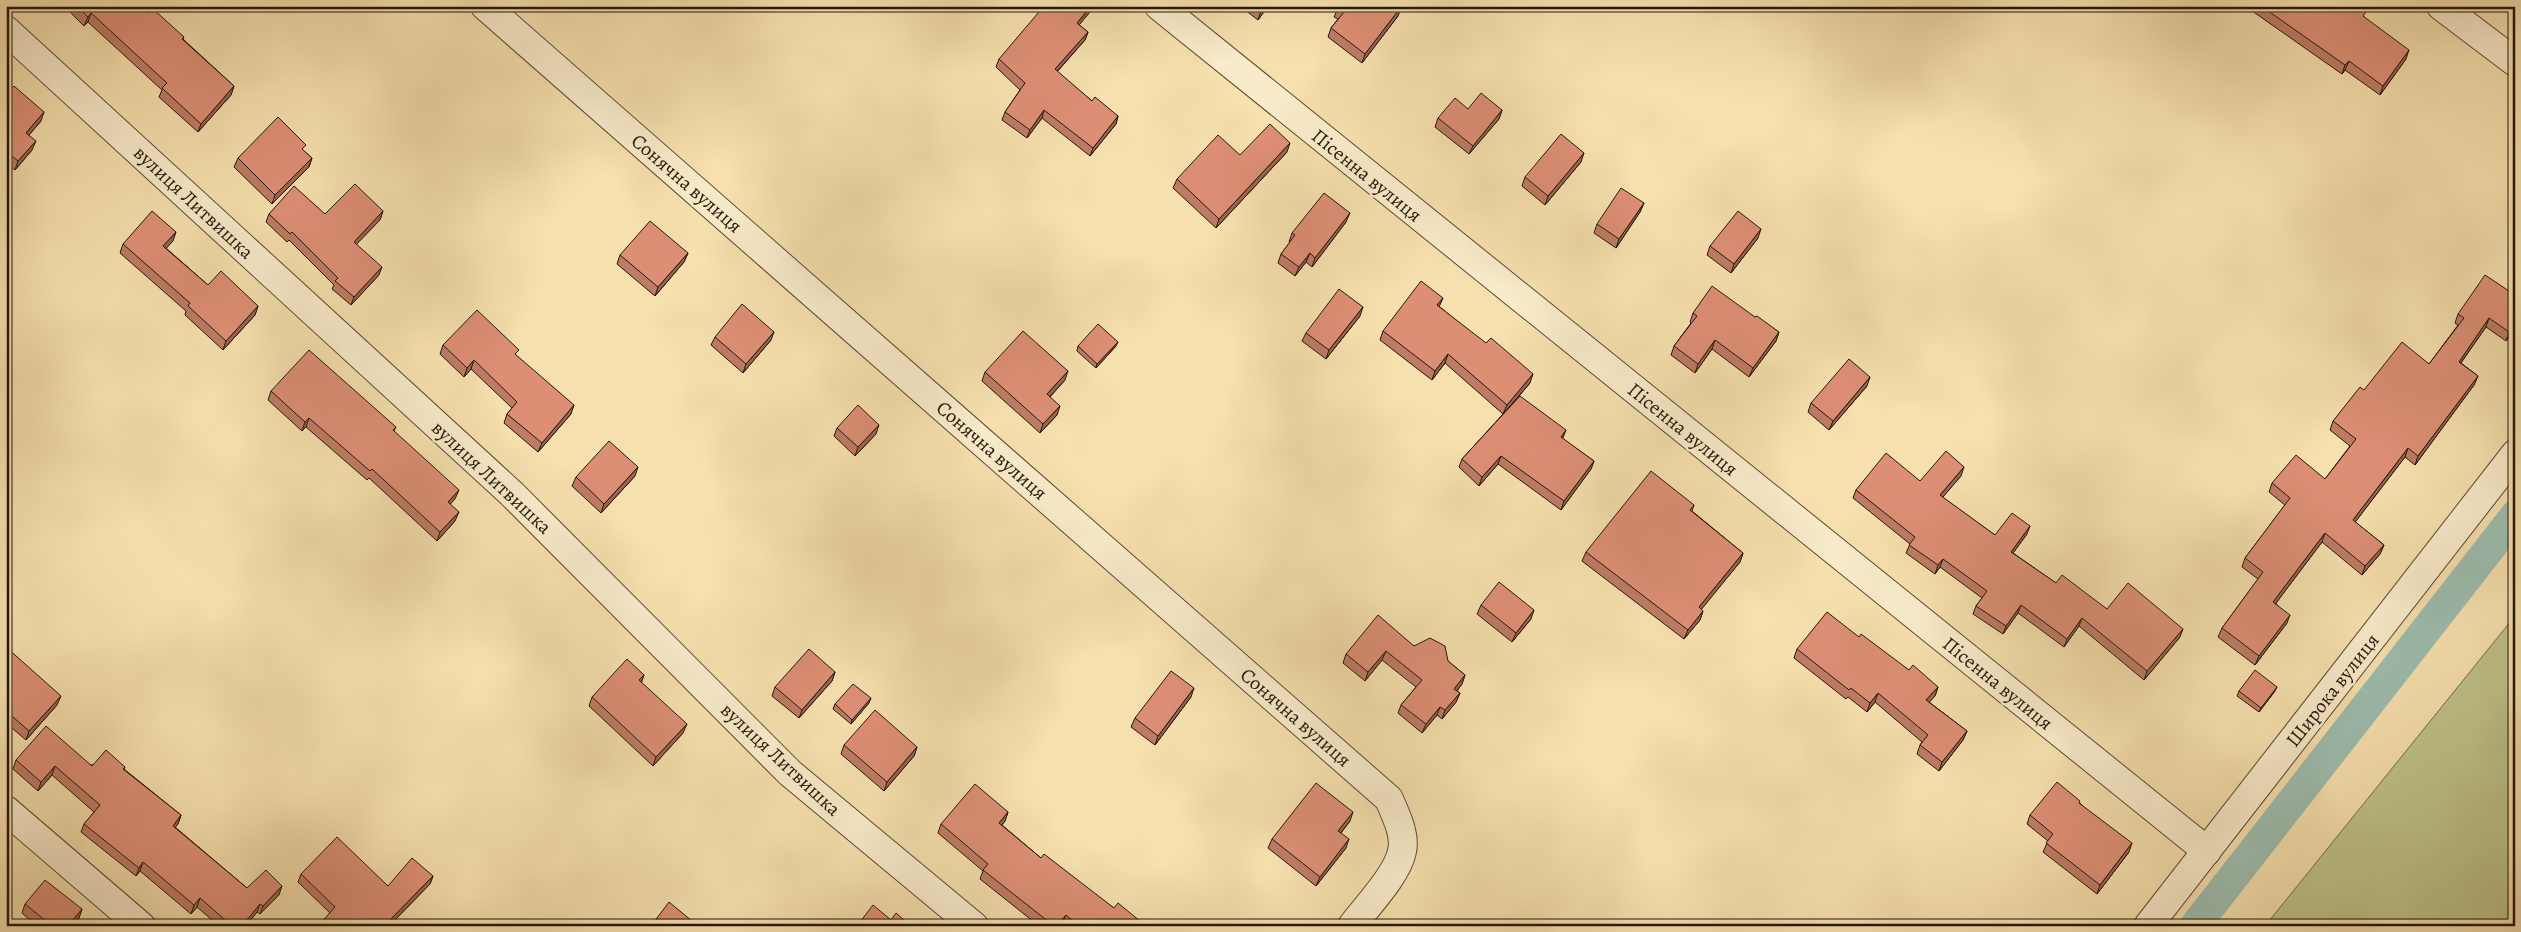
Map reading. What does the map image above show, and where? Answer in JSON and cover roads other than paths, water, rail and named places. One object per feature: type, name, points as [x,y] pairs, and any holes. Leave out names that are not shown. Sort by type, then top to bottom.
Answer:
[{"type":"street","name":"Сонячна вулиця","points":[[485,6],[1389,798],[1401,829],[1402,851],[1394,870],[1352,926]]},
{"type":"street","name":"Пісенна вулиця","points":[[1158,6],[2207,851]]},
{"type":"street","points":[[2441,6],[2515,62]]},
{"type":"street","name":"вулиця Литвишка","points":[[6,30],[512,494],[790,773],[974,926]]},
{"type":"street","name":"Широка вулиця","points":[[2148,926],[2515,454]]},
{"type":"street","points":[[6,810],[141,926]]},
{"type":"waterway","points":[[2195,926],[2515,516]]}]
